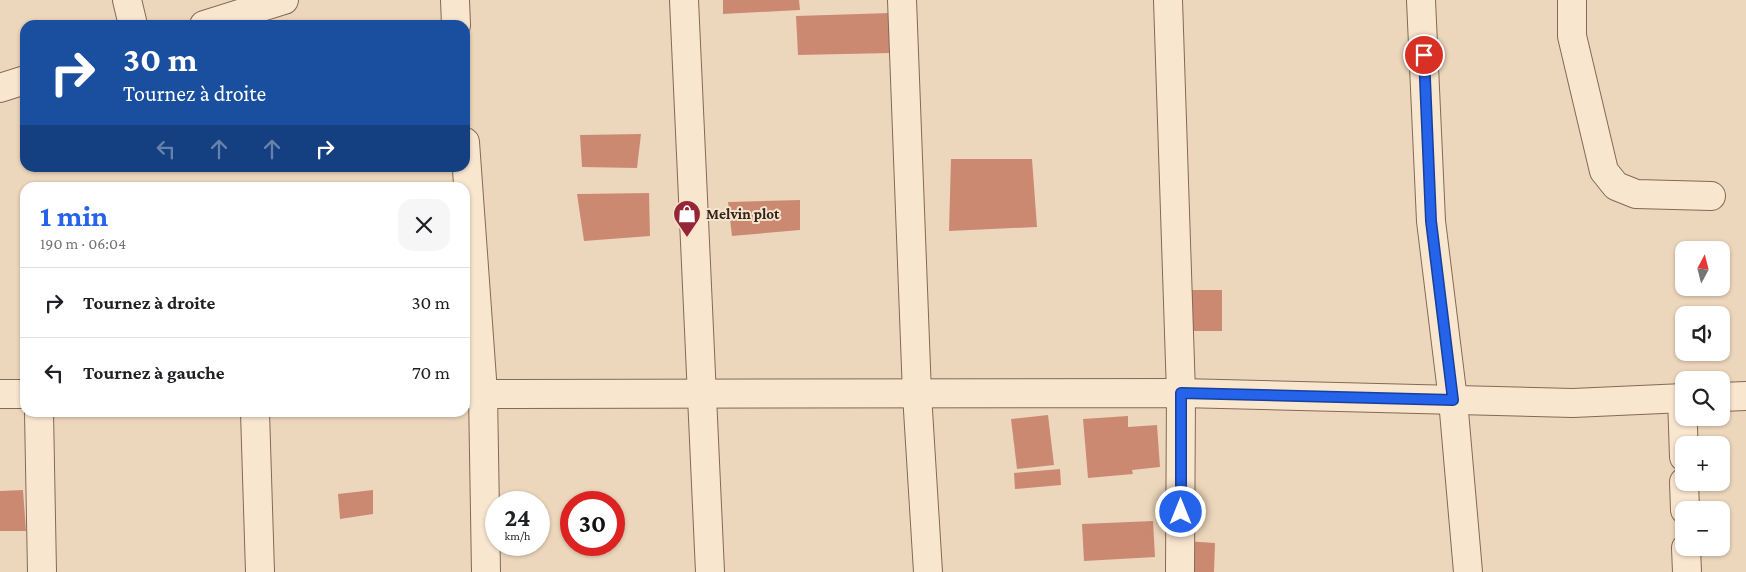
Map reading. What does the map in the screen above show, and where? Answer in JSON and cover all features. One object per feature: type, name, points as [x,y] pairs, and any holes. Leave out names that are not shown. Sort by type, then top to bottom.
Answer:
[{"type":"street","points":[[128,0],[132,20]]},
{"type":"street","points":[[220,20],[284,0]]},
{"type":"street","points":[[455,0],[456,20]]},
{"type":"street","points":[[684,0],[710,572]]},
{"type":"street","points":[[902,0],[917,394],[928,572]]},
{"type":"street","points":[[1168,0],[1181,393],[1180,572]]},
{"type":"street","points":[[1421,0],[1431,221],[1453,400],[1468,572]]},
{"type":"street","points":[[1572,0],[1572,36],[1604,171],[1616,186],[1636,194],[1711,196]]},
{"type":"street","points":[[0,88],[20,82]]},
{"type":"street","points":[[470,282],[474,394],[486,572]]},
{"type":"street","points":[[474,394],[1181,393],[1573,404],[1675,398]]},
{"type":"street","points":[[0,394],[20,394]]},
{"type":"street","points":[[1730,397],[1746,396]]},
{"type":"street","points":[[40,417],[42,572]]},
{"type":"street","points":[[255,417],[260,572]]},
{"type":"street","points":[[1686,556],[1687,572]]},
{"type":"building","points":[[723,0],[799,0],[800,10],[723,14]]},
{"type":"building","points":[[890,13],[891,53],[798,55],[796,16]]},
{"type":"building","points":[[641,134],[637,168],[582,167],[580,135]]},
{"type":"building","points":[[951,159],[1032,159],[1037,227],[949,231]]},
{"type":"building","points":[[649,193],[650,236],[584,241],[577,194]]},
{"type":"building","points":[[800,200],[800,230],[732,236],[728,202]]},
{"type":"building","points":[[1187,290],[1222,290],[1222,331],[1187,331]]},
{"type":"building","points":[[1048,415],[1054,465],[1017,469],[1011,419]]},
{"type":"building","points":[[1128,416],[1128,427],[1157,425],[1160,467],[1132,470],[1133,474],[1088,478],[1083,419]]},
{"type":"building","points":[[1060,469],[1061,485],[1015,489],[1014,473]]},
{"type":"building","points":[[23,490],[26,531],[0,531],[0,491]]},
{"type":"building","points":[[373,490],[373,514],[340,519],[338,494]]},
{"type":"building","points":[[1153,521],[1155,557],[1084,561],[1082,524]]},
{"type":"building","points":[[1185,541],[1215,543],[1214,572],[1183,572]]},
{"type":"place","name":"Melvin plot","points":[[687,238]]},
{"type":"route","points":[[1181,512],[1181,393],[1453,400],[1431,221],[1424,55]]}]
